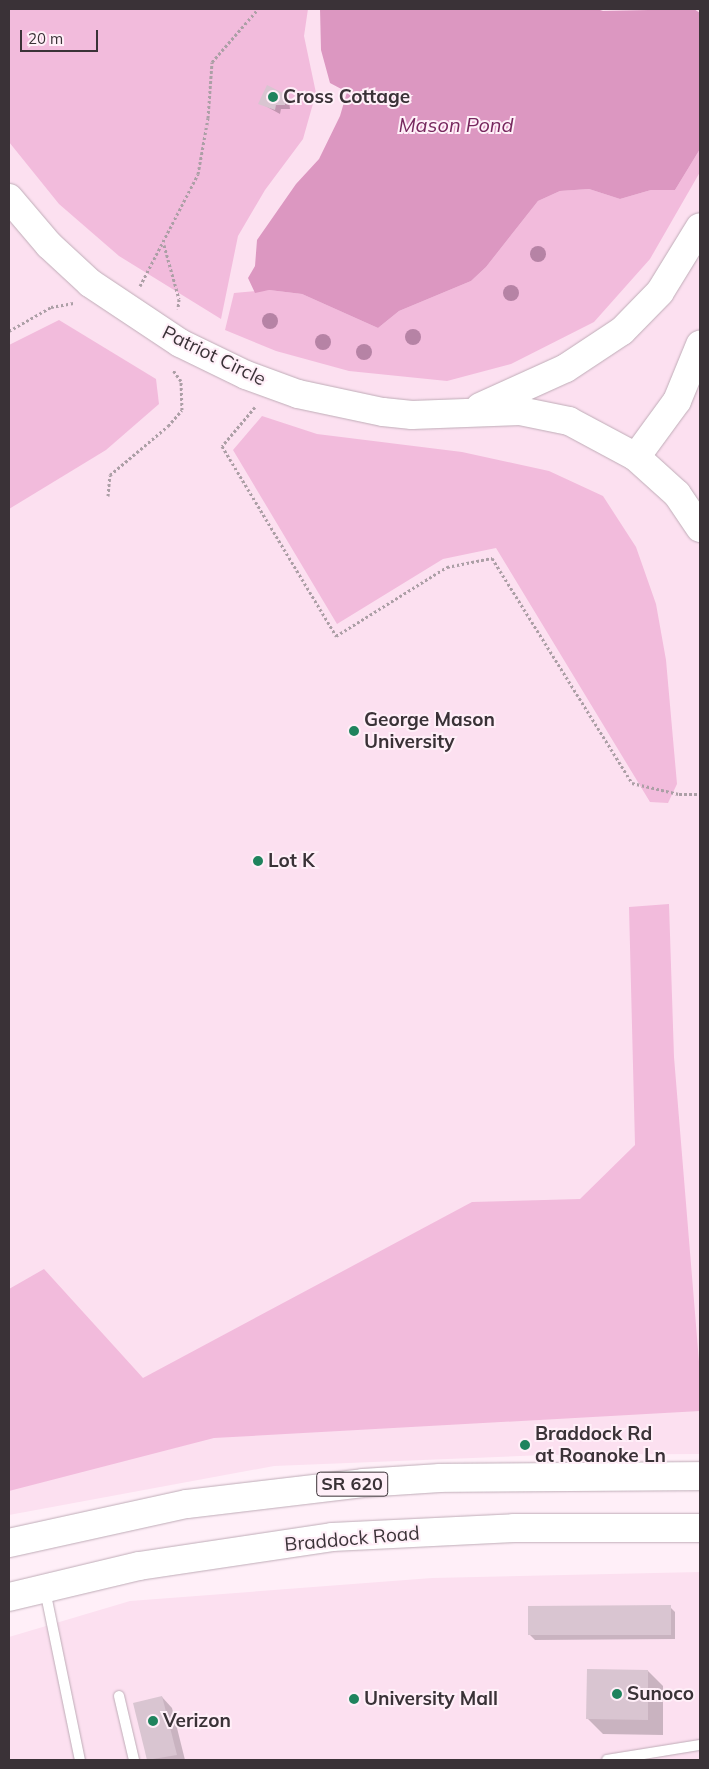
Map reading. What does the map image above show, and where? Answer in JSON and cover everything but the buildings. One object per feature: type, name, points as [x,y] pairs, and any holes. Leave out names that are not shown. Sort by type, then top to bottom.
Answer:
[{"type":"main road","name":"Patriot Circle","points":[[9,198],[49,245],[90,283],[180,343],[246,375],[298,394],[344,406],[412,415],[520,411],[540,414],[577,425],[636,457],[676,494],[700,528]]},
{"type":"main road","points":[[465,414],[566,368],[622,331],[660,292],[700,227]]},
{"type":"main road","points":[[636,457],[677,401],[700,345]]},
{"type":"main road","name":"SR 620","points":[[9,1543],[187,1504],[363,1482],[440,1478],[700,1476]]},
{"type":"main road","name":"Braddock Road","points":[[9,1597],[139,1566],[332,1537],[514,1528],[700,1528]]},
{"type":"lane","points":[[45,1589],[80,1760]]},
{"type":"lane","points":[[119,1696],[134,1760]]},
{"type":"lane","points":[[607,1760],[700,1745]]},
{"type":"path","points":[[138,291],[164,244],[198,174],[208,118],[212,62],[258,9]]},
{"type":"path","points":[[164,244],[179,299],[177,317]]},
{"type":"path","points":[[9,331],[51,307],[74,303]]},
{"type":"path","points":[[108,496],[110,474],[168,426],[182,410],[181,381],[168,364]]},
{"type":"path","points":[[256,406],[222,446],[336,636],[447,567],[492,558],[632,783],[679,794],[700,794]]},
{"type":"shaded area","name":"George Mason University","points":[[9,9],[700,9],[700,1454],[544,1455],[274,1466],[9,1515]]},
{"type":"shaded area","points":[[9,9],[308,9],[304,36],[316,93],[303,139],[265,190],[238,236],[221,319],[119,256],[59,204],[9,142]]},
{"type":"shaded area","points":[[700,149],[700,172],[650,259],[594,322],[511,364],[447,381],[349,371],[276,351],[225,330],[234,293],[269,290],[302,294],[378,328],[399,311],[471,281],[486,267],[538,201],[560,191],[589,189],[620,199],[651,190],[675,190]]},
{"type":"shaded area","points":[[59,320],[156,379],[159,404],[106,450],[9,509],[9,345]]},
{"type":"shaded area","points":[[262,416],[317,434],[462,452],[549,471],[603,496],[636,547],[656,604],[666,660],[677,784],[668,803],[650,802],[496,548],[443,559],[337,624],[233,450]]},
{"type":"shaded area","points":[[669,904],[674,1057],[700,1374],[700,1411],[214,1438],[9,1491],[9,1289],[44,1269],[143,1378],[472,1202],[580,1199],[635,1145],[629,907]]},
{"type":"shaded area","name":"University Mall","points":[[700,1572],[700,1760],[9,1760],[9,1637],[130,1601],[432,1578]]},
{"type":"water","name":"Mason Pond","points":[[320,9],[597,9],[603,11],[694,9],[700,13],[700,149],[675,190],[651,190],[620,199],[589,189],[560,191],[538,201],[486,267],[471,281],[399,311],[378,328],[302,294],[269,290],[255,293],[248,278],[255,266],[257,240],[296,184],[319,159],[340,116],[347,92],[330,83],[321,50]]},
{"type":"place","name":"Cross Cottage","points":[[273,97]]},
{"type":"place","name":"George Mason University","points":[[354,731]]},
{"type":"place","name":"Lot K","points":[[258,861]]},
{"type":"place","name":"Braddock Rd at Roanoke Ln","points":[[525,1445]]},
{"type":"place","name":"Sunoco","points":[[617,1694]]},
{"type":"place","name":"University Mall","points":[[354,1699]]},
{"type":"place","name":"Verizon","points":[[153,1721]]}]
